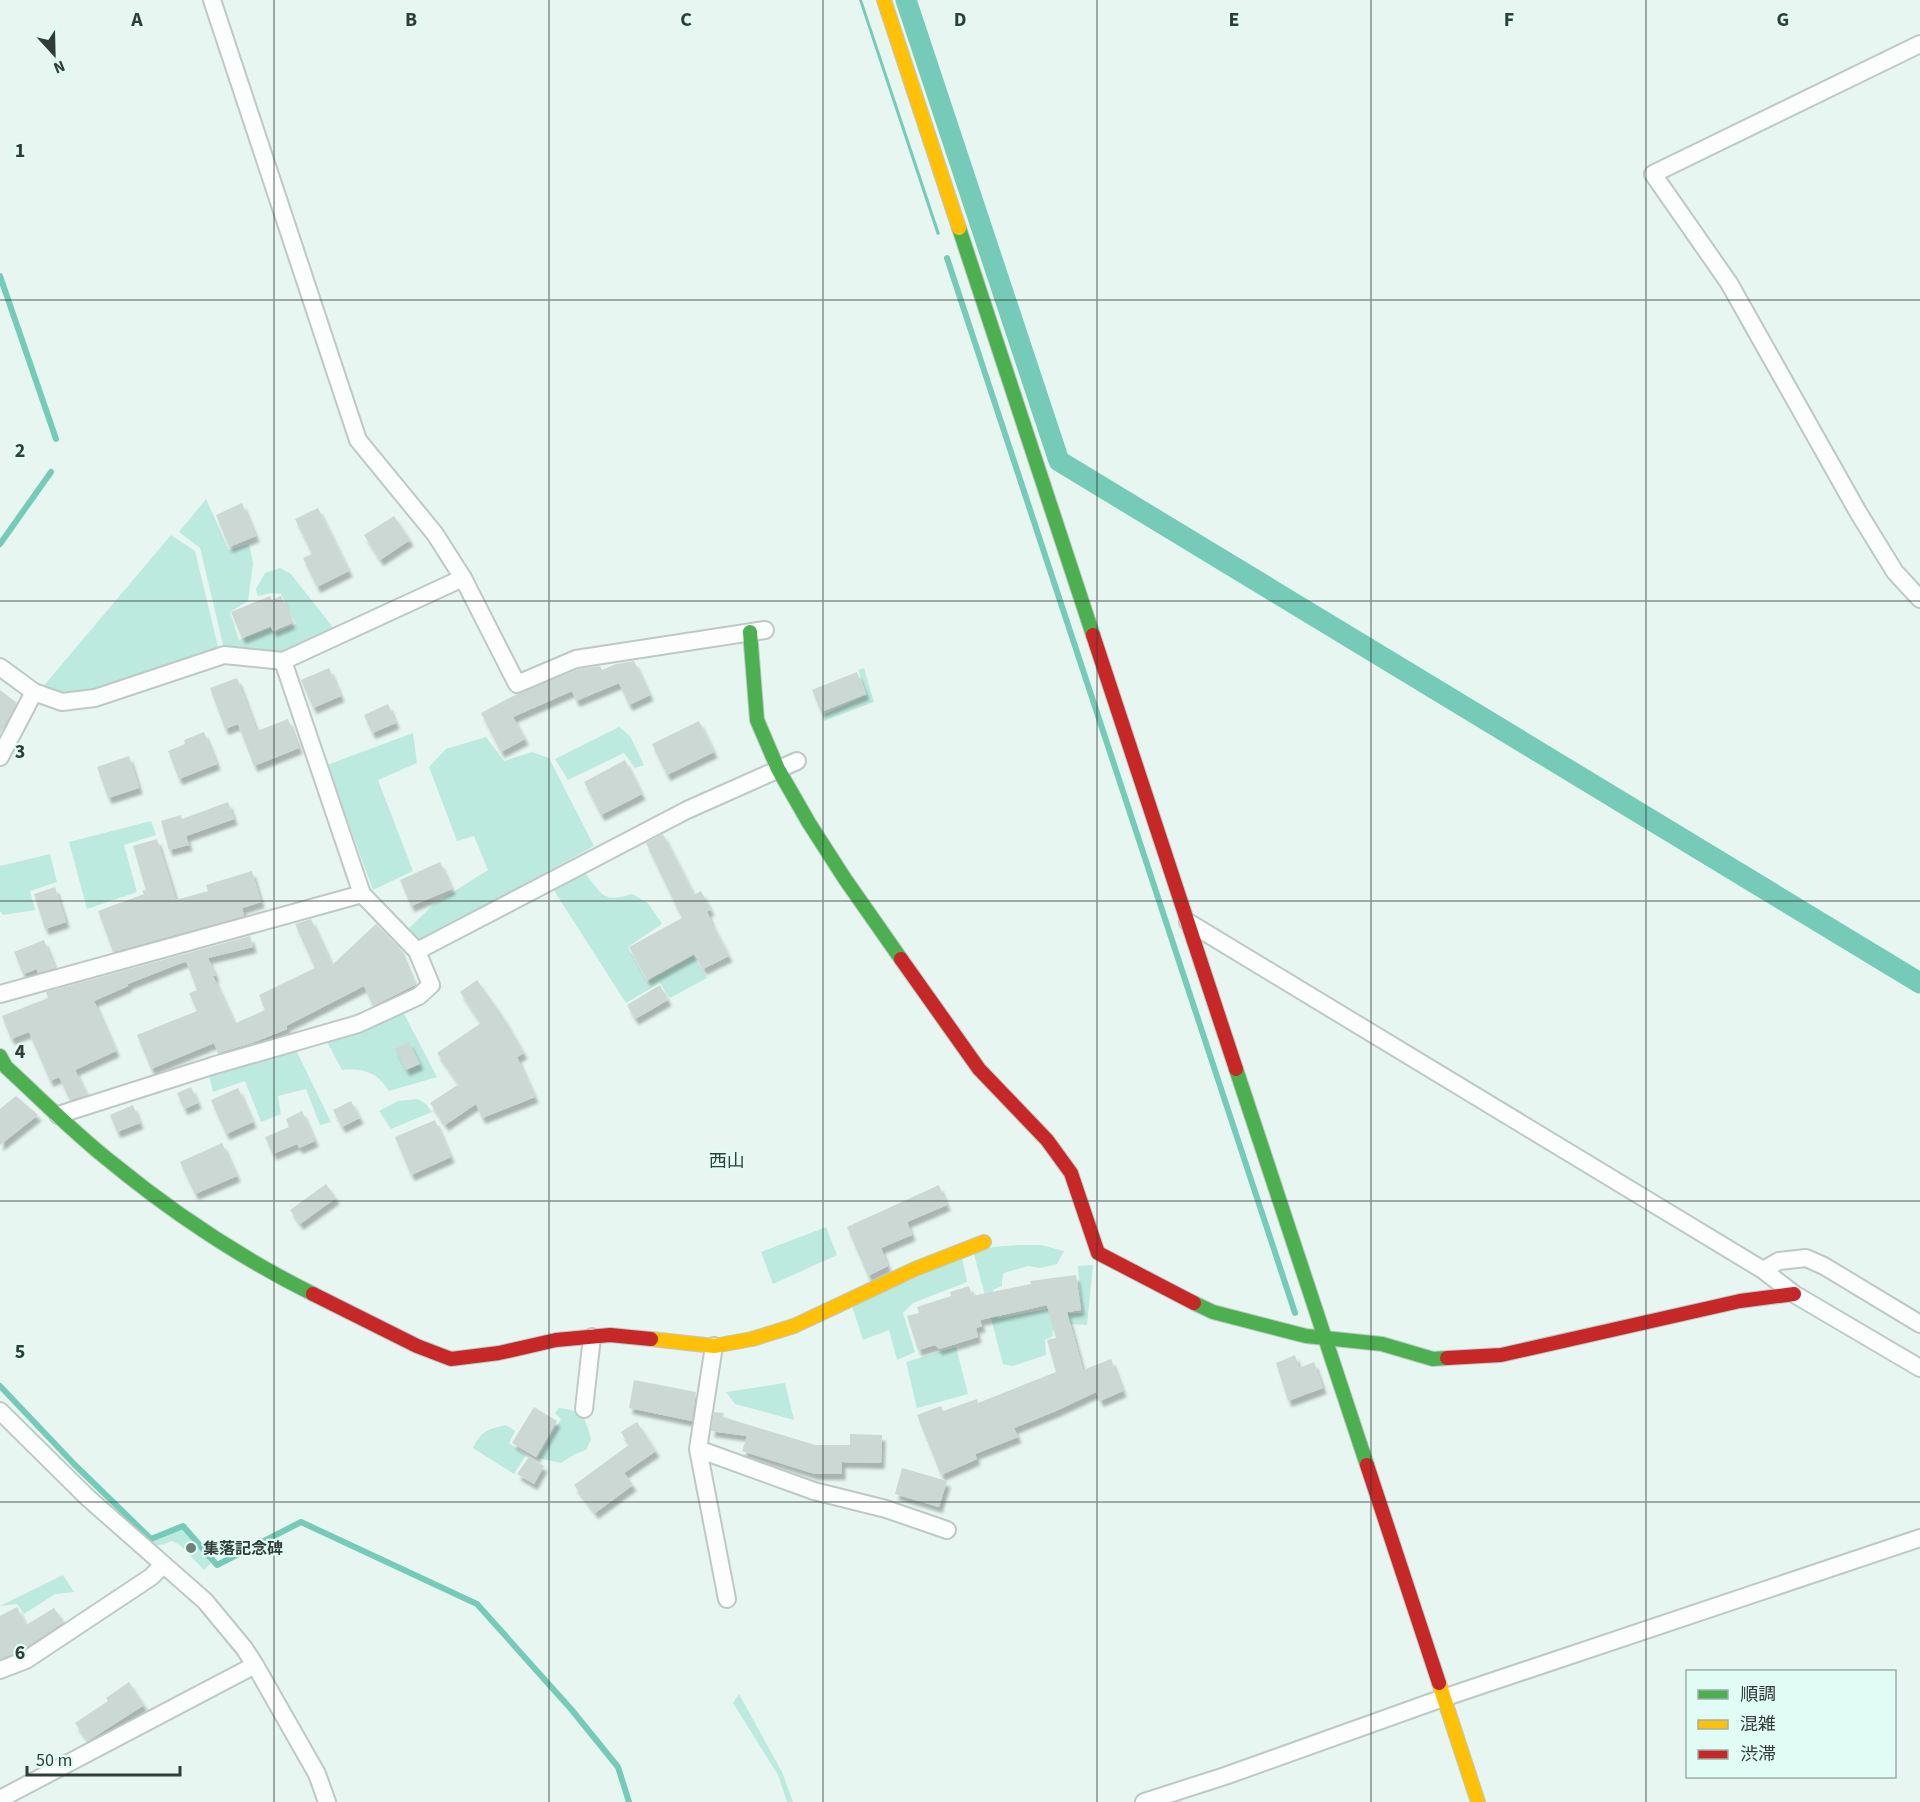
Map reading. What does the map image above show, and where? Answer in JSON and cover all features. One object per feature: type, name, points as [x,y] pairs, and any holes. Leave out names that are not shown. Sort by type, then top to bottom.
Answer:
[{"type":"street","points":[[212,0],[358,441],[435,534],[463,578],[517,684],[576,659],[758,631],[757,720],[778,769],[809,824],[845,879],[978,1069],[1047,1140],[1071,1173],[1098,1253],[1125,1269],[1213,1312],[1306,1336],[1382,1344],[1433,1359],[1501,1355],[1740,1301],[1794,1294]]},
{"type":"street","points":[[884,0],[1478,1802]]},
{"type":"street","points":[[1920,44],[1653,174],[1729,284],[1858,512],[1895,572],[1920,599]]},
{"type":"street","points":[[0,667],[34,692],[62,702],[95,698],[224,655],[283,662],[463,578]]},
{"type":"street","points":[[58,1115],[215,1065],[358,1024],[419,996],[431,985],[417,951],[362,894],[283,662]]},
{"type":"street","points":[[0,757],[34,692]]},
{"type":"street","points":[[417,951],[687,810],[797,761]]},
{"type":"street","points":[[0,994],[362,894]]},
{"type":"street","points":[[1188,922],[1763,1270],[1794,1294],[1920,1368]]},
{"type":"street","points":[[0,1056],[6,1067],[109,1161],[171,1209],[274,1274],[417,1346],[451,1359],[499,1353],[556,1340],[610,1335],[714,1346],[752,1339],[794,1326],[915,1269],[984,1242]]},
{"type":"street","points":[[1763,1270],[1779,1261],[1806,1258],[1824,1266],[1920,1324]]},
{"type":"street","points":[[584,1409],[592,1337]]},
{"type":"street","points":[[714,1346],[698,1449],[727,1599]]},
{"type":"street","points":[[0,1411],[88,1498],[204,1601],[255,1665],[316,1774],[327,1802]]},
{"type":"street","points":[[698,1449],[814,1491],[886,1509],[947,1530]]},
{"type":"street","points":[[1144,1802],[1225,1776],[1443,1698],[1920,1538]]},
{"type":"street","points":[[0,1670],[26,1660],[151,1577],[164,1565]]},
{"type":"street","points":[[0,1799],[255,1665]]},
{"type":"shaded area","points":[[859,0],[862,0],[940,234],[937,235]]},
{"type":"shaded area","points":[[206,499],[229,550],[249,544],[253,563],[248,601],[230,612],[239,640],[271,628],[274,633],[296,624],[281,594],[271,593],[258,596],[256,589],[265,573],[280,568],[291,574],[335,630],[285,655],[224,649],[200,548],[179,532]]},
{"type":"shaded area","points":[[171,535],[195,551],[219,651],[94,694],[63,697],[41,689]]},
{"type":"shaded area","points":[[864,668],[874,702],[824,721],[823,715],[867,695],[858,670]]},
{"type":"shaded area","points":[[619,727],[630,736],[644,765],[635,768],[624,753],[568,780],[555,759]]},
{"type":"shaded area","points":[[413,733],[417,763],[378,780],[413,871],[373,890],[327,765]]},
{"type":"shaded area","points":[[486,737],[504,761],[532,752],[549,758],[594,846],[421,943],[409,928],[434,904],[488,870],[474,836],[457,841],[429,767],[446,749]]},
{"type":"shaded area","points":[[151,821],[156,835],[124,845],[137,892],[87,909],[69,842]]},
{"type":"shaded area","points":[[50,854],[57,882],[30,891],[35,910],[3,915],[0,911],[0,866]]},
{"type":"shaded area","points":[[585,873],[604,895],[615,898],[632,894],[648,903],[662,924],[628,947],[647,982],[693,956],[707,978],[670,998],[660,983],[626,1003],[553,889]]},
{"type":"shaded area","points":[[403,1012],[437,1077],[389,1091],[374,1075],[357,1070],[342,1070],[327,1042]]},
{"type":"shaded area","points":[[296,1050],[331,1122],[320,1125],[306,1089],[278,1096],[281,1114],[261,1122],[245,1081],[213,1092],[209,1075]]},
{"type":"shaded area","points":[[418,1099],[432,1112],[391,1129],[379,1111],[398,1101]]},
{"type":"shaded area","points":[[826,1227],[837,1255],[773,1284],[761,1252]]},
{"type":"shaded area","points":[[1041,1245],[1064,1251],[1057,1264],[1040,1268],[1028,1266],[1004,1273],[1002,1286],[993,1290],[998,1318],[1059,1307],[1061,1314],[1082,1313],[1078,1266],[1093,1265],[1087,1325],[1072,1324],[1052,1331],[1053,1336],[1045,1340],[1046,1355],[1013,1366],[1003,1364],[974,1254],[993,1247]]},
{"type":"shaded area","points":[[962,1257],[967,1282],[913,1303],[903,1313],[915,1352],[897,1360],[889,1330],[863,1340],[852,1306]]},
{"type":"shaded area","points":[[956,1347],[968,1394],[917,1408],[906,1362]]},
{"type":"shaded area","points":[[785,1383],[794,1420],[735,1404],[726,1392]]},
{"type":"shaded area","points":[[559,1408],[582,1416],[591,1439],[586,1450],[561,1463],[538,1458],[561,1419],[555,1413]]},
{"type":"shaded area","points":[[506,1425],[515,1431],[509,1443],[526,1455],[514,1474],[473,1448],[486,1432]]},
{"type":"shaded area","points":[[183,1527],[212,1562],[204,1570],[180,1545],[172,1541],[157,1545],[148,1541]]},
{"type":"shaded area","points":[[63,1575],[74,1592],[55,1594],[24,1614],[17,1604],[0,1606]]},
{"type":"shaded area","points":[[739,1694],[782,1772],[793,1802],[787,1802],[778,1775],[733,1703]]},
{"type":"building","points":[[242,503],[256,536],[229,547],[216,515]]},
{"type":"building","points":[[318,508],[349,571],[317,587],[303,558],[312,554],[295,519]]},
{"type":"building","points":[[394,516],[410,540],[380,560],[364,535]]},
{"type":"building","points":[[270,596],[272,600],[281,596],[292,623],[273,631],[271,626],[242,638],[231,612]]},
{"type":"building","points":[[634,661],[650,695],[629,705],[619,683],[576,701],[572,691],[513,717],[525,739],[501,752],[481,713],[517,694],[579,669],[600,666],[602,670],[616,664]]},
{"type":"building","points":[[329,668],[341,696],[313,708],[301,680]]},
{"type":"building","points":[[857,672],[866,694],[821,712],[812,690]]},
{"type":"building","points":[[237,678],[257,731],[288,719],[299,748],[254,766],[238,724],[225,729],[210,688]]},
{"type":"building","points":[[0,690],[17,703],[0,734]]},
{"type":"building","points":[[388,704],[396,723],[372,733],[364,715]]},
{"type":"building","points":[[699,721],[714,752],[667,775],[652,744]]},
{"type":"building","points":[[204,732],[217,764],[179,779],[168,751],[185,744],[184,740]]},
{"type":"building","points":[[129,756],[139,788],[108,798],[97,767]]},
{"type":"building","points":[[625,760],[642,794],[601,815],[584,782]]},
{"type":"building","points":[[228,802],[234,819],[186,836],[189,845],[169,850],[161,821],[181,815],[182,819]]},
{"type":"building","points":[[663,834],[694,895],[701,891],[711,910],[707,911],[712,924],[729,956],[703,969],[694,954],[647,980],[629,947],[682,918],[646,843]]},
{"type":"building","points":[[157,839],[176,900],[208,891],[206,885],[252,871],[261,902],[242,908],[244,916],[113,952],[98,911],[144,894],[142,891],[146,890],[133,846]]},
{"type":"building","points":[[440,862],[452,889],[411,906],[400,880]]},
{"type":"building","points":[[55,887],[66,922],[45,929],[34,894]]},
{"type":"building","points":[[311,919],[332,965],[376,924],[399,947],[415,985],[373,1006],[364,986],[286,1026],[287,1029],[252,1043],[218,1053],[214,1043],[151,1069],[137,1035],[197,1011],[189,993],[197,990],[186,961],[128,984],[94,1001],[116,1051],[75,1070],[87,1095],[70,1100],[59,1077],[50,1081],[29,1032],[11,1039],[2,1016],[48,998],[46,992],[250,936],[253,947],[208,958],[216,976],[213,976],[236,1023],[265,1010],[259,995],[315,968],[295,924]]},
{"type":"building","points":[[44,940],[55,968],[38,973],[37,969],[23,974],[14,952]]},
{"type":"building","points":[[477,980],[503,1017],[524,1053],[517,1057],[535,1097],[482,1118],[476,1104],[445,1125],[430,1103],[459,1084],[437,1053],[481,1023],[460,992]]},
{"type":"building","points":[[660,985],[668,1000],[635,1019],[627,1005]]},
{"type":"building","points":[[409,1042],[420,1064],[406,1070],[395,1049]]},
{"type":"building","points":[[191,1087],[198,1103],[184,1109],[177,1093]]},
{"type":"building","points":[[238,1088],[253,1122],[226,1134],[211,1100]]},
{"type":"building","points":[[16,1096],[38,1115],[0,1145],[0,1109]]},
{"type":"building","points":[[351,1101],[360,1118],[342,1127],[333,1110]]},
{"type":"building","points":[[133,1105],[140,1123],[117,1132],[110,1115]]},
{"type":"building","points":[[302,1111],[315,1141],[299,1148],[297,1144],[273,1154],[265,1137],[289,1127],[286,1119]]},
{"type":"building","points":[[435,1120],[451,1157],[411,1175],[395,1137]]},
{"type":"building","points":[[222,1143],[237,1176],[195,1194],[180,1162]]},
{"type":"building","points":[[326,1184],[336,1198],[300,1224],[290,1210]]},
{"type":"building","points":[[939,1185],[947,1205],[907,1222],[912,1235],[881,1248],[888,1266],[868,1276],[847,1227]]},
{"type":"building","points":[[1076,1275],[1081,1310],[1067,1312],[1083,1370],[1111,1359],[1123,1391],[1100,1401],[1096,1392],[1014,1428],[1018,1437],[975,1454],[977,1459],[941,1475],[917,1415],[941,1406],[943,1411],[977,1399],[978,1403],[1056,1372],[1047,1340],[1056,1338],[1047,1305],[980,1320],[982,1326],[976,1328],[978,1337],[939,1349],[935,1345],[918,1350],[907,1316],[919,1313],[917,1307],[951,1296],[950,1292],[969,1286],[972,1296],[1031,1284],[1030,1281]]},
{"type":"building","points":[[1295,1355],[1299,1368],[1314,1362],[1323,1388],[1288,1401],[1276,1363]]},
{"type":"building","points":[[634,1380],[696,1392],[692,1421],[629,1408]]},
{"type":"building","points":[[534,1407],[557,1421],[536,1457],[512,1443]]},
{"type":"building","points":[[714,1412],[724,1413],[723,1417],[815,1445],[850,1445],[850,1434],[882,1435],[881,1463],[842,1462],[842,1474],[815,1474],[742,1451],[747,1436],[711,1431]]},
{"type":"building","points":[[637,1422],[656,1451],[624,1473],[633,1485],[595,1513],[574,1485],[629,1445],[621,1432]]},
{"type":"building","points":[[529,1457],[544,1466],[534,1484],[517,1474]]},
{"type":"building","points":[[902,1468],[947,1481],[939,1507],[895,1494]]},
{"type":"building","points":[[17,1607],[26,1625],[54,1608],[64,1622],[21,1651],[0,1659],[0,1616]]},
{"type":"building","points":[[129,1682],[144,1705],[88,1741],[75,1723],[108,1701],[106,1698]]},
{"type":"waterway","points":[[906,0],[1059,461],[1920,983]]},
{"type":"waterway","points":[[947,258],[1295,1313]]},
{"type":"waterway","points":[[0,276],[56,439]]},
{"type":"waterway","points":[[0,544],[51,472]]},
{"type":"waterway","points":[[0,1386],[75,1465],[151,1539],[183,1526],[217,1565],[301,1522],[477,1604],[571,1709],[618,1767],[629,1802]]},
{"type":"traffic: fast","points":[[959,228],[1093,635]]},
{"type":"traffic: fast","points":[[750,632],[757,720],[778,769],[845,879],[901,959]]},
{"type":"traffic: fast","points":[[0,1056],[6,1067],[58,1116],[135,1181],[183,1217],[234,1250],[313,1294]]},
{"type":"traffic: fast","points":[[1236,1069],[1367,1465]]},
{"type":"traffic: fast","points":[[1194,1303],[1213,1312],[1306,1336],[1382,1344],[1433,1359],[1447,1358]]},
{"type":"traffic: slow","points":[[884,0],[959,228]]},
{"type":"traffic: slow","points":[[651,1339],[714,1346],[752,1339],[794,1326],[915,1269],[984,1242]]},
{"type":"traffic: slow","points":[[1439,1683],[1478,1802]]},
{"type":"traffic: jam","points":[[1093,635],[1236,1069]]},
{"type":"traffic: jam","points":[[901,959],[979,1069],[1047,1140],[1071,1173],[1098,1253],[1194,1303]]},
{"type":"traffic: jam","points":[[313,1294],[417,1346],[451,1359],[499,1353],[556,1340],[610,1335],[651,1339]]},
{"type":"traffic: jam","points":[[1447,1358],[1501,1355],[1740,1301],[1794,1294]]},
{"type":"traffic: jam","points":[[1367,1465],[1439,1683]]},
{"type":"place","name":"集落記念碑","points":[[191,1548]]},
{"type":"district","name":"西山","points":[[727,1161]]}]
